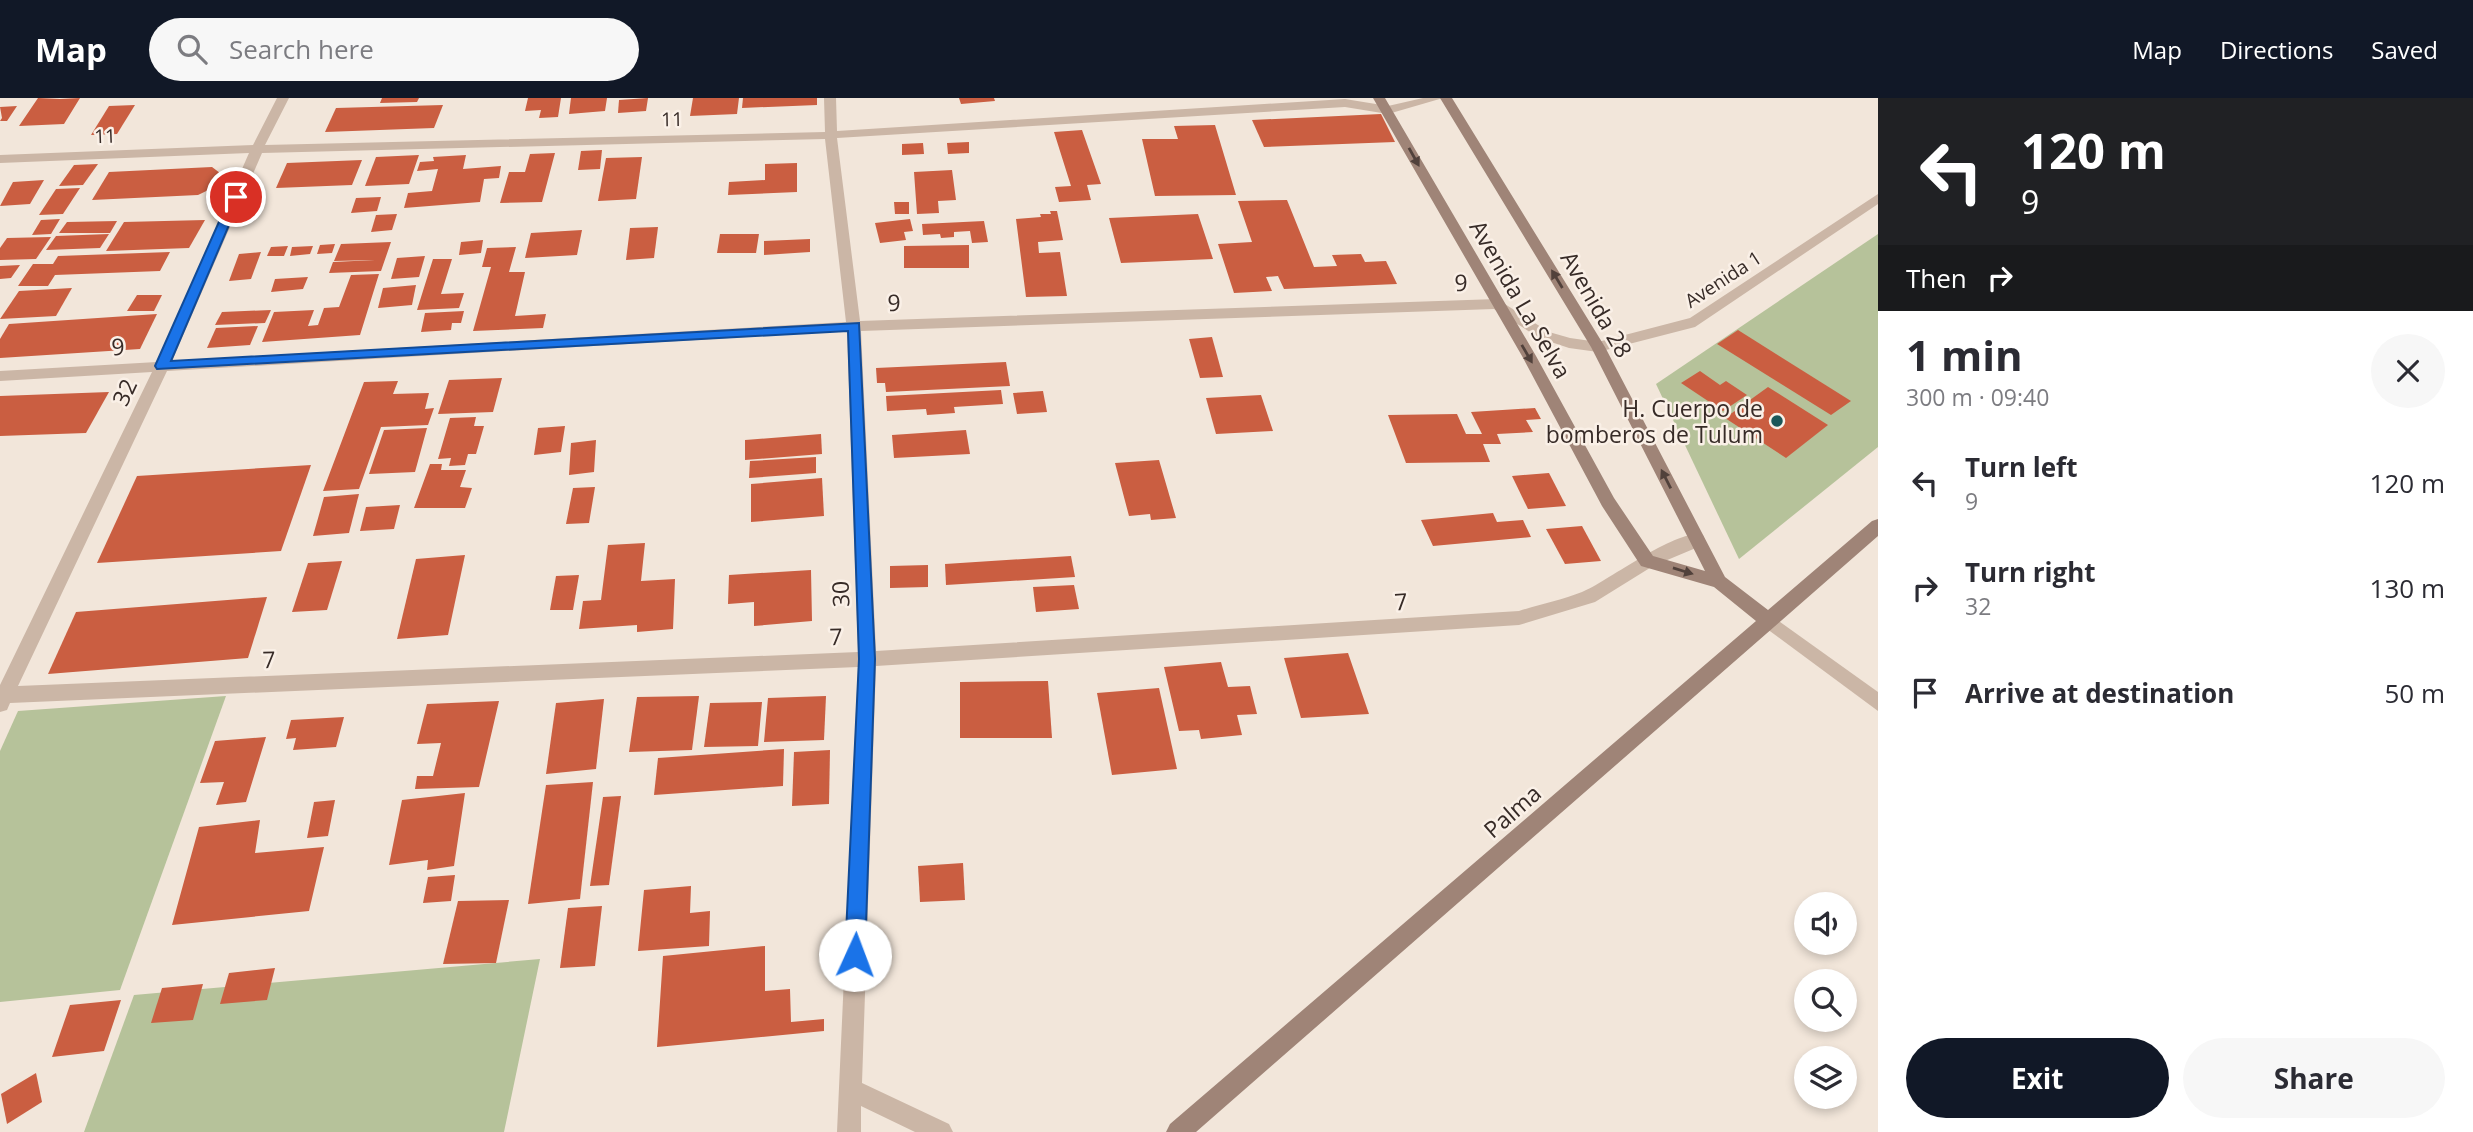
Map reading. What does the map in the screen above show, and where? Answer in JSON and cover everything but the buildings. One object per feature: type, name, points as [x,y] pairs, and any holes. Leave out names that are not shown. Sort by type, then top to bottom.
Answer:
[{"type":"street","name":"32","points":[[2,698],[162,366],[257,149],[283,98]]},
{"type":"street","name":"30","points":[[830,98],[831,135],[854,326],[867,659],[849,1132]]},
{"type":"street","points":[[1384,104],[1437,98]]},
{"type":"street","name":"Avenida 28","points":[[1446,98],[1598,347],[1697,540]]},
{"type":"street","name":"11","points":[[0,159],[257,149],[831,135],[1348,100],[1384,104]]},
{"type":"street","name":"Avenida La Selva","points":[[1384,104],[1535,367],[1608,502],[1647,561]]},
{"type":"street","name":"Avenida 1","points":[[1497,304],[1544,335],[1569,343],[1598,347],[1695,322],[1878,198]]},
{"type":"street","name":"9","points":[[0,376],[854,326],[1497,304]]},
{"type":"street","name":"Palma","points":[[1178,1132],[1878,526]]},
{"type":"street","points":[[1697,540],[1719,582]]},
{"type":"street","name":"7","points":[[2,698],[867,659],[1519,618],[1589,597],[1647,561],[1697,540]]},
{"type":"street","points":[[1647,561],[1719,582],[1878,703]]},
{"type":"street","points":[[850,1089],[941,1132]]},
{"type":"green space","points":[[1878,234],[1878,447],[1739,559],[1656,384]]},
{"type":"green space","points":[[226,696],[120,990],[0,1002],[0,751],[18,711]]},
{"type":"green space","points":[[540,959],[504,1132],[84,1132],[134,995]]},
{"type":"place","name":"H. Cuerpo de bomberos de Tulum","points":[[1777,421]]},
{"type":"route","points":[[236,197],[162,366],[854,326],[867,659],[855,955]]}]
